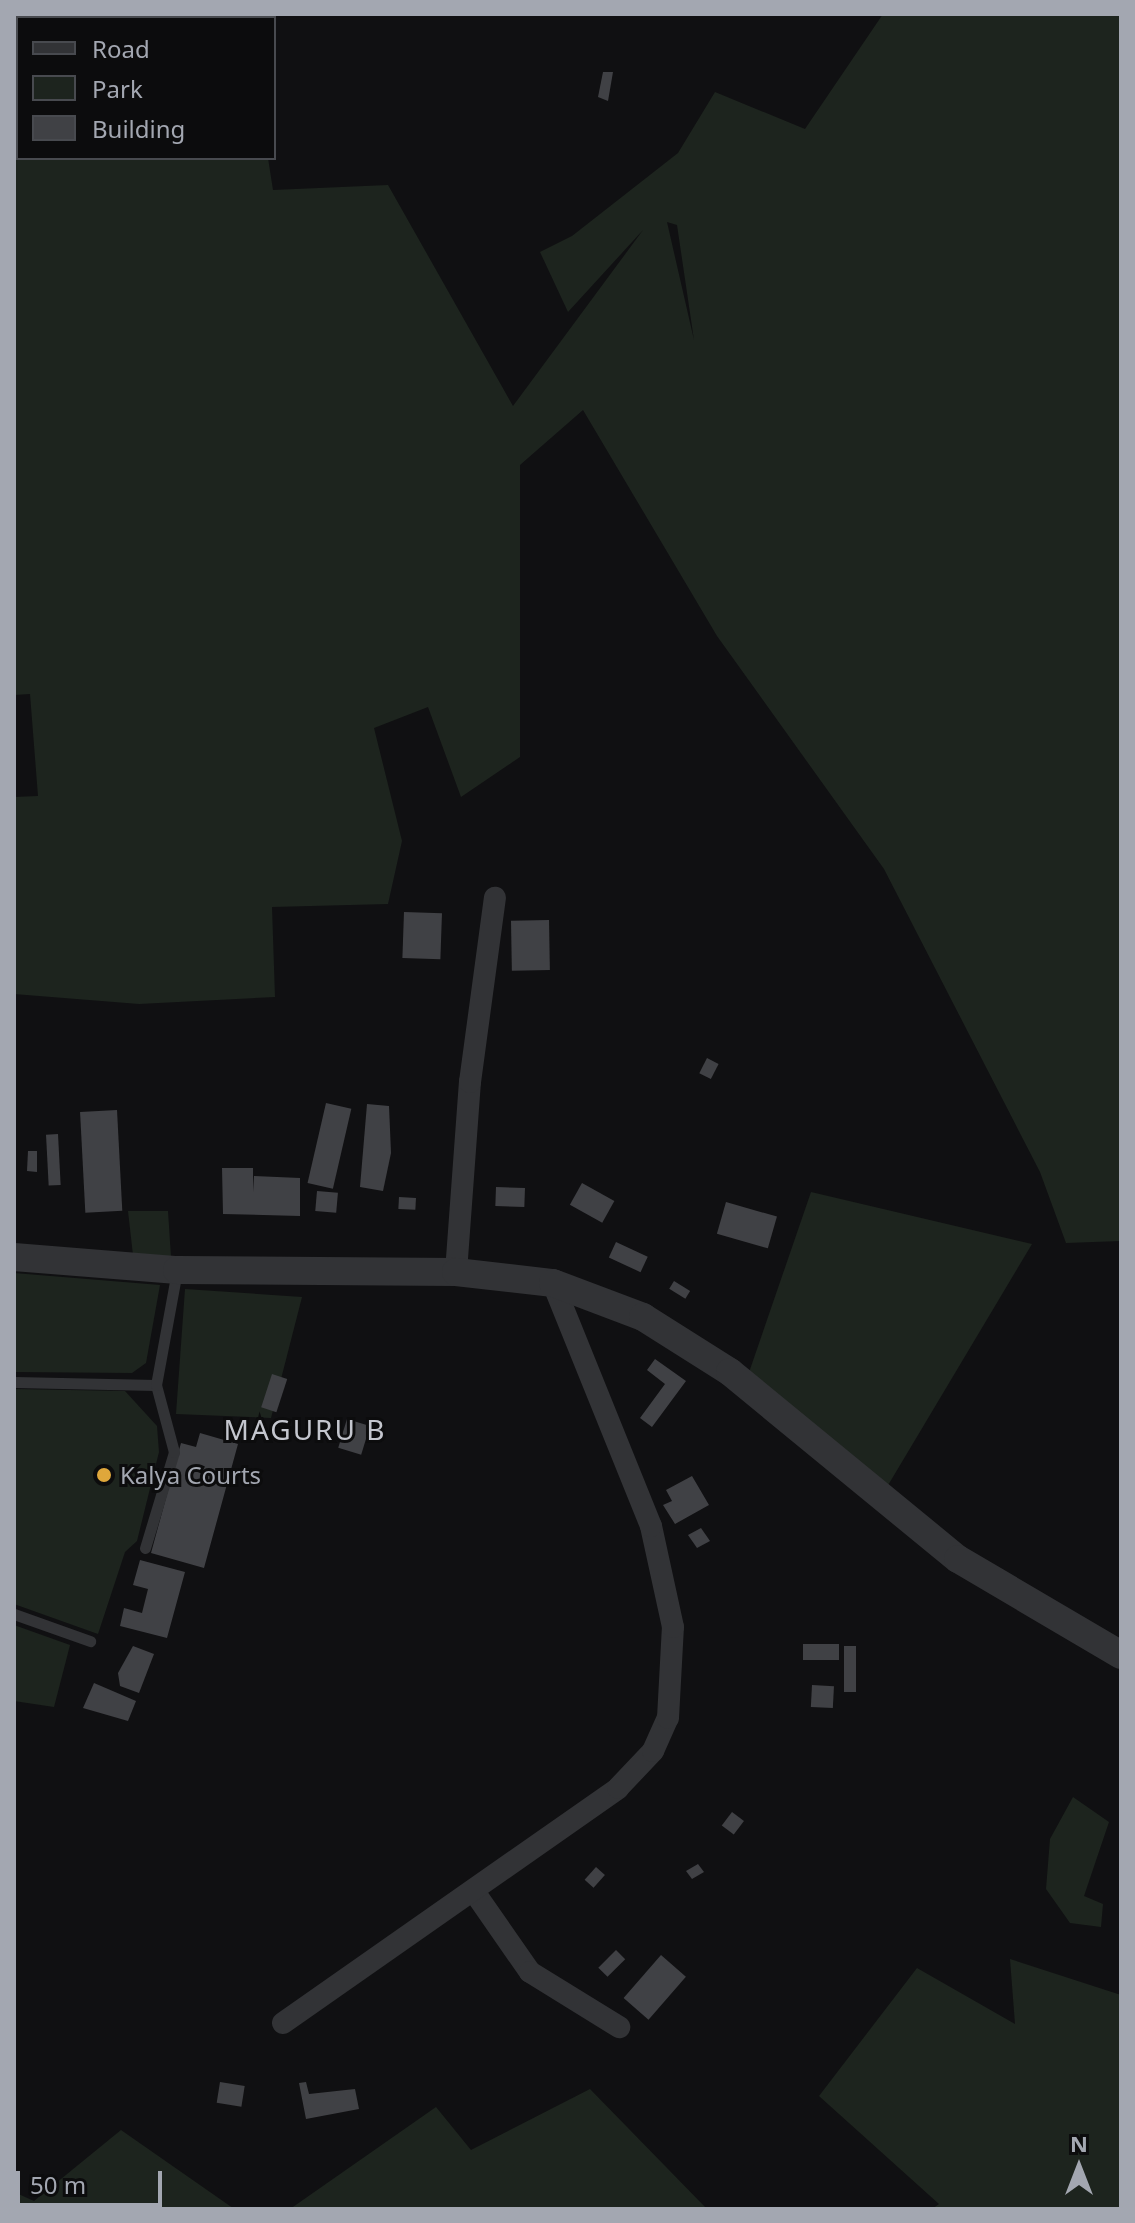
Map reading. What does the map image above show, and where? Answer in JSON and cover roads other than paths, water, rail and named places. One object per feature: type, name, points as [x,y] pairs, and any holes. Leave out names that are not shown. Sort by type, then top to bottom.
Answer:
[{"type":"street","points":[[456,1272],[470,1082],[495,898]]},
{"type":"street","points":[[14,1257],[177,1270],[456,1272],[553,1283],[643,1317],[730,1372],[958,1559],[1121,1655]]},
{"type":"street","points":[[283,2023],[475,1893],[618,1788],[653,1751],[668,1718],[674,1674],[671,1614],[651,1526],[553,1283]]},
{"type":"street","points":[[475,1893],[530,1972],[619,2027]]},
{"type":"lane","points":[[145,1548],[174,1452],[156,1385],[177,1270]]},
{"type":"lane","points":[[14,1382],[156,1385]]},
{"type":"lane","points":[[14,1614],[90,1641]]},
{"type":"place","name":"Kalya Courts","points":[[104,1475]]},
{"type":"district","name":"MAGURU B","points":[[305,1429]]}]
